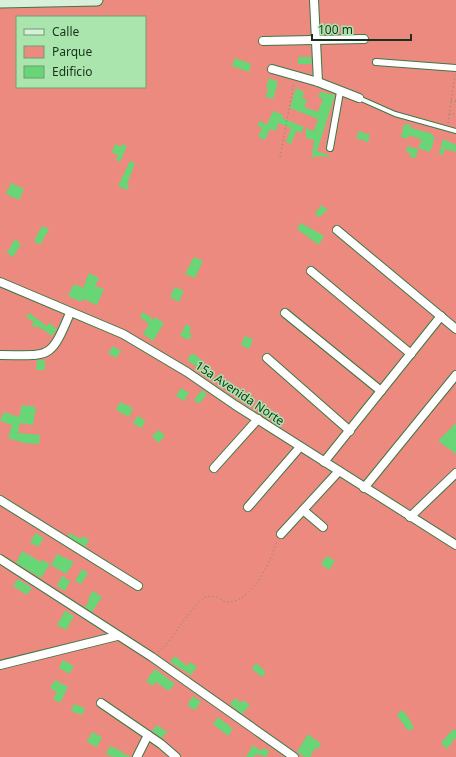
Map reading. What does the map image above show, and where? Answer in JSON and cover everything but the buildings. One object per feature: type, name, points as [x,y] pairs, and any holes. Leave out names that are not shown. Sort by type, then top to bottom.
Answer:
[{"type":"main road","points":[[0,2],[97,0]]},
{"type":"street","points":[[314,0],[318,82]]},
{"type":"street","points":[[263,41],[364,39]]},
{"type":"street","points":[[376,62],[456,69]]},
{"type":"street","points":[[272,69],[295,77],[318,82],[340,92],[359,98]]},
{"type":"street","points":[[330,148],[340,92]]},
{"type":"street","points":[[337,230],[456,329]]},
{"type":"street","points":[[311,271],[411,354]]},
{"type":"street","name":"15a Avenida Norte","points":[[0,282],[70,313],[123,334],[187,372],[234,405],[456,545]]},
{"type":"street","points":[[0,355],[40,355],[49,352],[55,345],[70,313]]},
{"type":"street","points":[[285,313],[381,392]]},
{"type":"street","points":[[324,462],[441,316]]},
{"type":"street","points":[[266,358],[350,431]]},
{"type":"street","points":[[364,488],[456,375]]},
{"type":"street","points":[[214,468],[258,419]]},
{"type":"street","points":[[248,507],[300,446]]},
{"type":"street","points":[[281,534],[340,472]]},
{"type":"street","points":[[410,517],[456,473]]},
{"type":"street","points":[[0,500],[138,586]]},
{"type":"street","points":[[303,510],[323,527]]},
{"type":"street","points":[[0,559],[152,658],[294,757]]},
{"type":"street","points":[[0,665],[117,636]]},
{"type":"street","points":[[101,703],[148,735],[176,757]]},
{"type":"street","points":[[137,757],[148,735]]},
{"type":"lane","points":[[359,98],[395,114],[456,131]]},
{"type":"path","points":[[447,128],[456,69]]},
{"type":"path","points":[[280,157],[295,77]]},
{"type":"path","points":[[451,100],[456,101]]},
{"type":"path","points":[[449,114],[456,114]]},
{"type":"path","points":[[152,658],[166,646],[203,599],[213,596],[228,602],[237,600],[250,590],[263,576],[281,534]]},
{"type":"green space","points":[[0,0],[456,0],[456,757],[0,757]]}]
